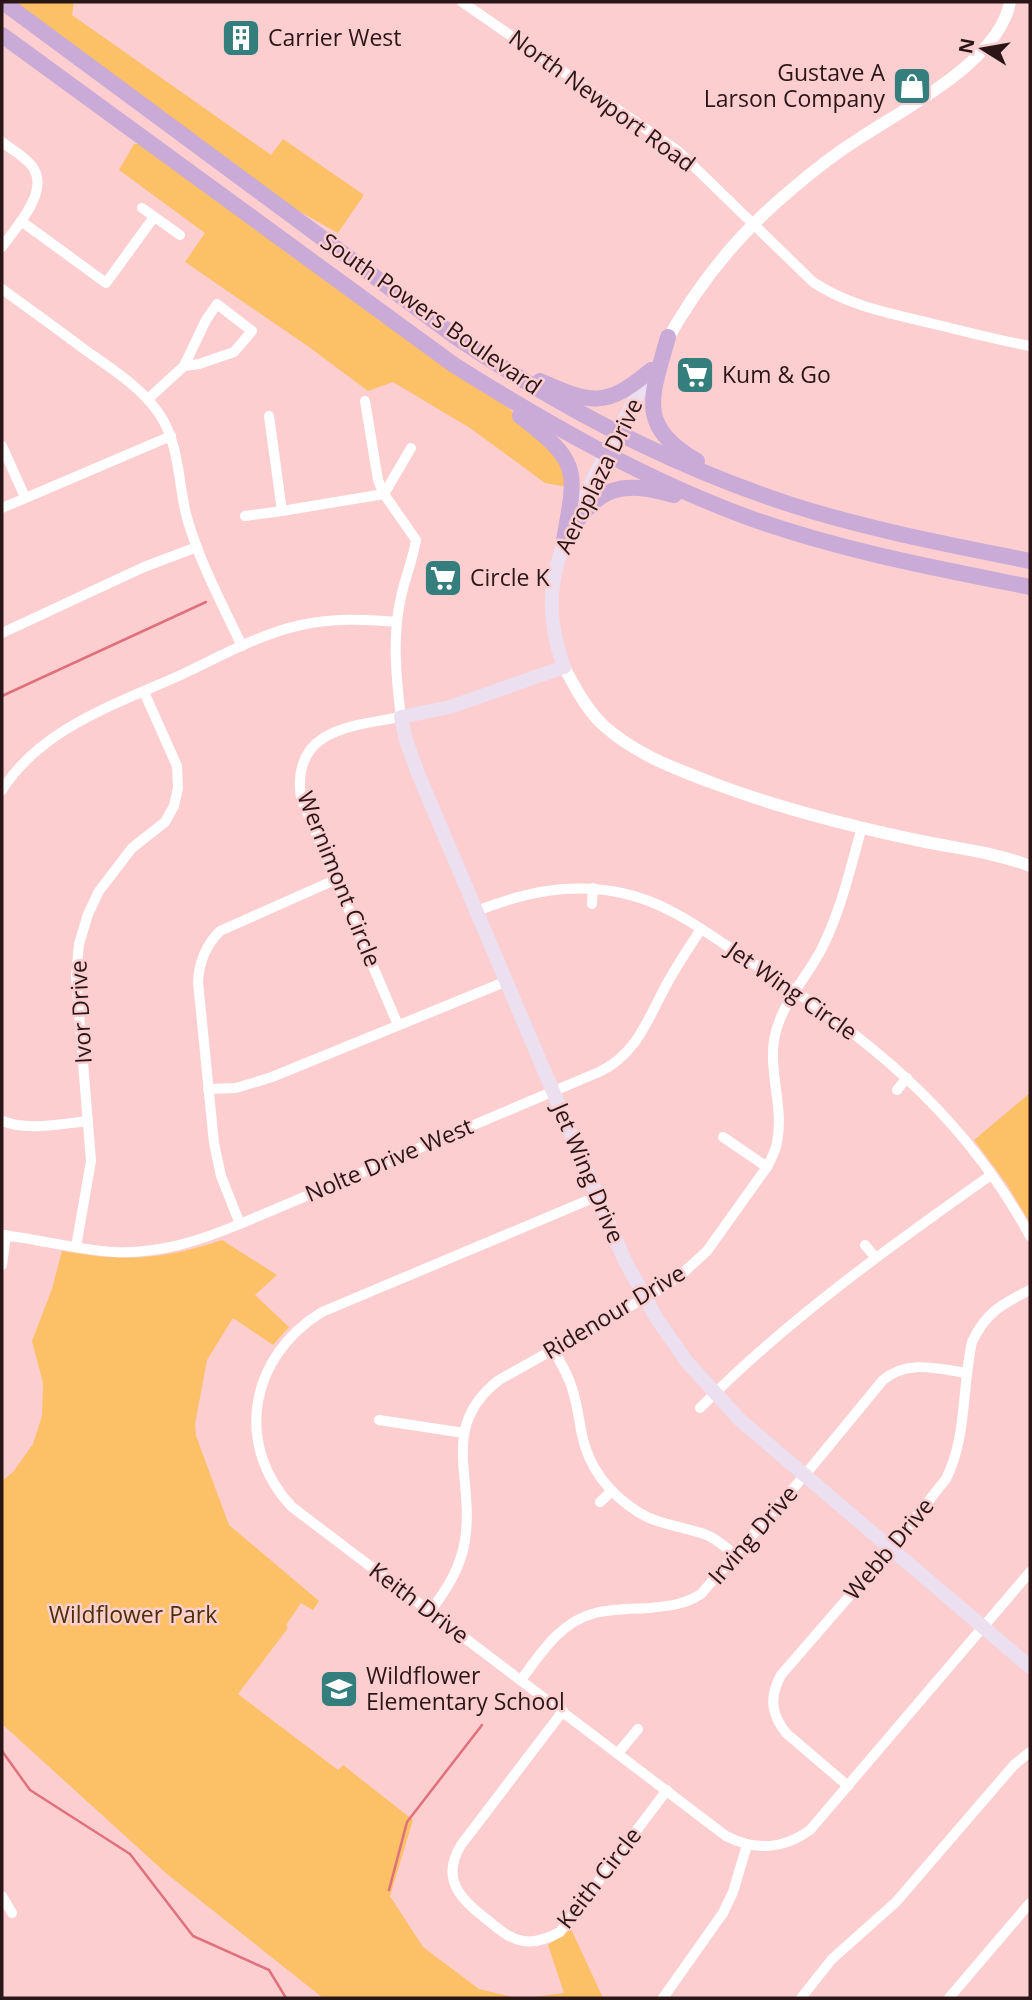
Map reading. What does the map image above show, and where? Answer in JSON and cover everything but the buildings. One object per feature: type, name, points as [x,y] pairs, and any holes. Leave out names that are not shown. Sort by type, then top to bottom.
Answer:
[{"type":"highway","name":"South Powers Boulevard","points":[[3,2],[456,337],[532,387],[666,457],[765,496],[888,531],[1030,561]]},
{"type":"highway","name":"South Powers Boulevard","points":[[2,35],[454,365],[526,410],[605,454],[662,482],[745,516],[857,550],[1030,587]]},
{"type":"highway","points":[[456,337],[513,369],[574,396],[587,399],[608,398],[619,394],[651,370]]},
{"type":"highway","points":[[668,338],[653,400],[653,411],[664,437],[682,453],[765,496]]},
{"type":"highway","points":[[454,365],[537,429],[564,456],[570,467],[573,488],[564,540]]},
{"type":"highway","points":[[564,540],[585,508],[608,492],[619,489],[657,490],[745,516]]},
{"type":"main road","name":"Aeroplaza Drive","points":[[564,667],[556,646],[551,607],[556,563],[564,540],[605,454],[651,370]]},
{"type":"main road","name":"Wernimont Circle","points":[[401,717],[450,707],[564,667]]},
{"type":"main road","name":"Jet Wing Drive","points":[[401,717],[419,776],[625,1261],[644,1298],[687,1362],[740,1420],[1030,1668]]},
{"type":"street","name":"North Newport Road","points":[[462,2],[678,151],[813,282],[832,295],[890,314],[1030,346]]},
{"type":"street","name":"Aeroplaza Drive","points":[[651,370],[668,338],[705,282],[753,224],[792,189],[853,143],[953,77],[975,59],[1003,26],[1010,2]]},
{"type":"street","points":[[2,142],[28,161],[37,177],[36,195],[2,247]]},
{"type":"street","points":[[142,208],[180,235]]},
{"type":"street","points":[[21,221],[106,283],[154,217]]},
{"type":"street","points":[[2,289],[117,373],[148,399],[160,416],[171,436],[185,508],[197,547],[242,646]]},
{"type":"street","points":[[148,399],[184,366],[206,320],[218,304],[252,331],[234,352],[200,364],[184,366]]},
{"type":"street","points":[[365,401],[378,480],[384,494]]},
{"type":"street","points":[[269,416],[282,511]]},
{"type":"street","points":[[2,508],[171,436]]},
{"type":"street","points":[[2,446],[25,497]]},
{"type":"street","points":[[384,494],[411,448]]},
{"type":"street","points":[[245,516],[384,494]]},
{"type":"street","name":"Jet Wing Drive","points":[[384,494],[416,540],[397,622],[397,677],[401,717]]},
{"type":"street","points":[[2,633],[132,573],[197,547]]},
{"type":"street","points":[[2,790],[32,755],[62,732],[95,713],[242,646],[288,629],[330,620],[367,619],[397,622]]},
{"type":"street","name":"Aeroplaza Drive","points":[[564,667],[585,704],[600,722],[643,754],[674,768],[764,802],[1030,866]]},
{"type":"street","name":"Ivor Drive","points":[[76,1247],[90,1170],[76,976],[79,944],[93,902],[112,871],[132,848],[165,822],[174,806],[178,788],[177,766],[144,692]]},
{"type":"street","name":"Wernimont Circle","points":[[398,1025],[301,798],[299,786],[302,763],[313,746],[337,729],[401,717]]},
{"type":"street","name":"Ridenour Drive","points":[[430,1612],[455,1574],[465,1541],[464,1433],[468,1415],[487,1389],[673,1282],[707,1251],[767,1167],[774,1153],[778,1131],[774,1039],[780,1018],[828,934],[844,894],[862,827]]},
{"type":"street","points":[[240,1224],[221,1176],[214,1143],[198,982],[200,961],[212,940],[233,925],[337,879]]},
{"type":"street","name":"Jet Wing Circle","points":[[477,911],[535,892],[562,888],[593,888],[641,897],[673,912],[795,990],[855,1033],[907,1078],[943,1115],[991,1175],[1030,1236]]},
{"type":"street","points":[[593,888],[593,904]]},
{"type":"street","name":"Nolte Drive West","points":[[4,1235],[115,1252],[152,1250],[188,1243],[240,1224],[610,1067],[628,1053],[645,1028],[669,979],[701,929]]},
{"type":"street","points":[[208,1089],[261,1082],[507,981]]},
{"type":"street","points":[[897,1090],[907,1078]]},
{"type":"street","points":[[2,1121],[23,1126],[88,1121]]},
{"type":"street","points":[[723,1137],[767,1167]]},
{"type":"street","points":[[700,1408],[817,1302],[875,1257],[991,1175]]},
{"type":"street","name":"Keith Drive","points":[[598,1196],[322,1312],[286,1339],[264,1377],[257,1403],[257,1430],[261,1456],[275,1486],[292,1507],[726,1836],[747,1845],[783,1845],[810,1829],[1030,1572]]},
{"type":"street","points":[[2,1265],[4,1235]]},
{"type":"street","points":[[866,1245],[875,1257]]},
{"type":"street","name":"Webb Drive","points":[[848,1786],[786,1733],[774,1714],[773,1695],[781,1675],[939,1490],[952,1469],[958,1443],[972,1342],[985,1319],[995,1309],[1030,1290]]},
{"type":"street","points":[[553,1349],[573,1390],[587,1450],[596,1471],[612,1491],[649,1518],[710,1537],[735,1555]]},
{"type":"street","name":"Irving Drive","points":[[521,1680],[552,1639],[569,1625],[597,1612],[675,1606],[692,1600],[707,1587],[883,1380],[892,1373],[909,1367],[967,1373]]},
{"type":"street","points":[[380,1420],[464,1433]]},
{"type":"street","points":[[600,1502],[612,1491]]},
{"type":"street","name":"Keith Circle","points":[[563,1711],[461,1846],[453,1864],[453,1876],[459,1895],[465,1903],[504,1933],[524,1941],[534,1941],[560,1932],[667,1790]]},
{"type":"street","points":[[618,1753],[638,1729]]},
{"type":"street","points":[[806,1996],[832,1959],[896,1902],[1014,1765],[1030,1752]]},
{"type":"street","points":[[663,1998],[723,1913],[737,1881],[747,1845]]},
{"type":"street","points":[[2,1896],[12,1913]]},
{"type":"street","points":[[949,1998],[1030,1903]]},
{"type":"green space","points":[[3,2],[74,2],[72,15],[271,155],[283,139],[364,195],[338,233],[250,184]]},
{"type":"green space","points":[[134,144],[151,144],[454,365],[549,440],[573,488],[545,483],[470,428],[393,382],[368,391],[185,262],[205,233],[119,170]]},
{"type":"green space","points":[[1030,1093],[1030,1223],[1006,1183],[974,1140]]},
{"type":"green space","name":"Wildflower Park","points":[[222,1240],[277,1275],[255,1295],[289,1327],[273,1345],[233,1318],[207,1360],[195,1424],[196,1436],[229,1525],[319,1601],[313,1610],[301,1603],[286,1625],[288,1628],[238,1694],[338,1770],[343,1765],[413,1820],[390,1896],[423,1947],[479,1989],[516,1998],[323,1998],[167,1874],[2,1724],[2,1481],[13,1472],[33,1444],[42,1416],[43,1383],[32,1341],[52,1289],[62,1251],[105,1257],[143,1257],[181,1252]]},
{"type":"green space","points":[[571,1929],[603,1998],[528,1998],[564,1993],[548,1945]]},
{"type":"waterway","points":[[2,696],[206,602]]},
{"type":"waterway","points":[[389,1890],[407,1822],[482,1725]]},
{"type":"waterway","points":[[2,1751],[30,1790],[130,1854],[193,1936],[269,1970],[286,1998]]},
{"type":"place","name":"Carrier West","points":[[241,38]]},
{"type":"place","name":"Gustave A Larson Company","points":[[912,86]]},
{"type":"place","name":"Kum & Go","points":[[695,375]]},
{"type":"place","name":"Circle K","points":[[443,578]]},
{"type":"place","name":"Wildflower Elementary School","points":[[339,1689]]}]
